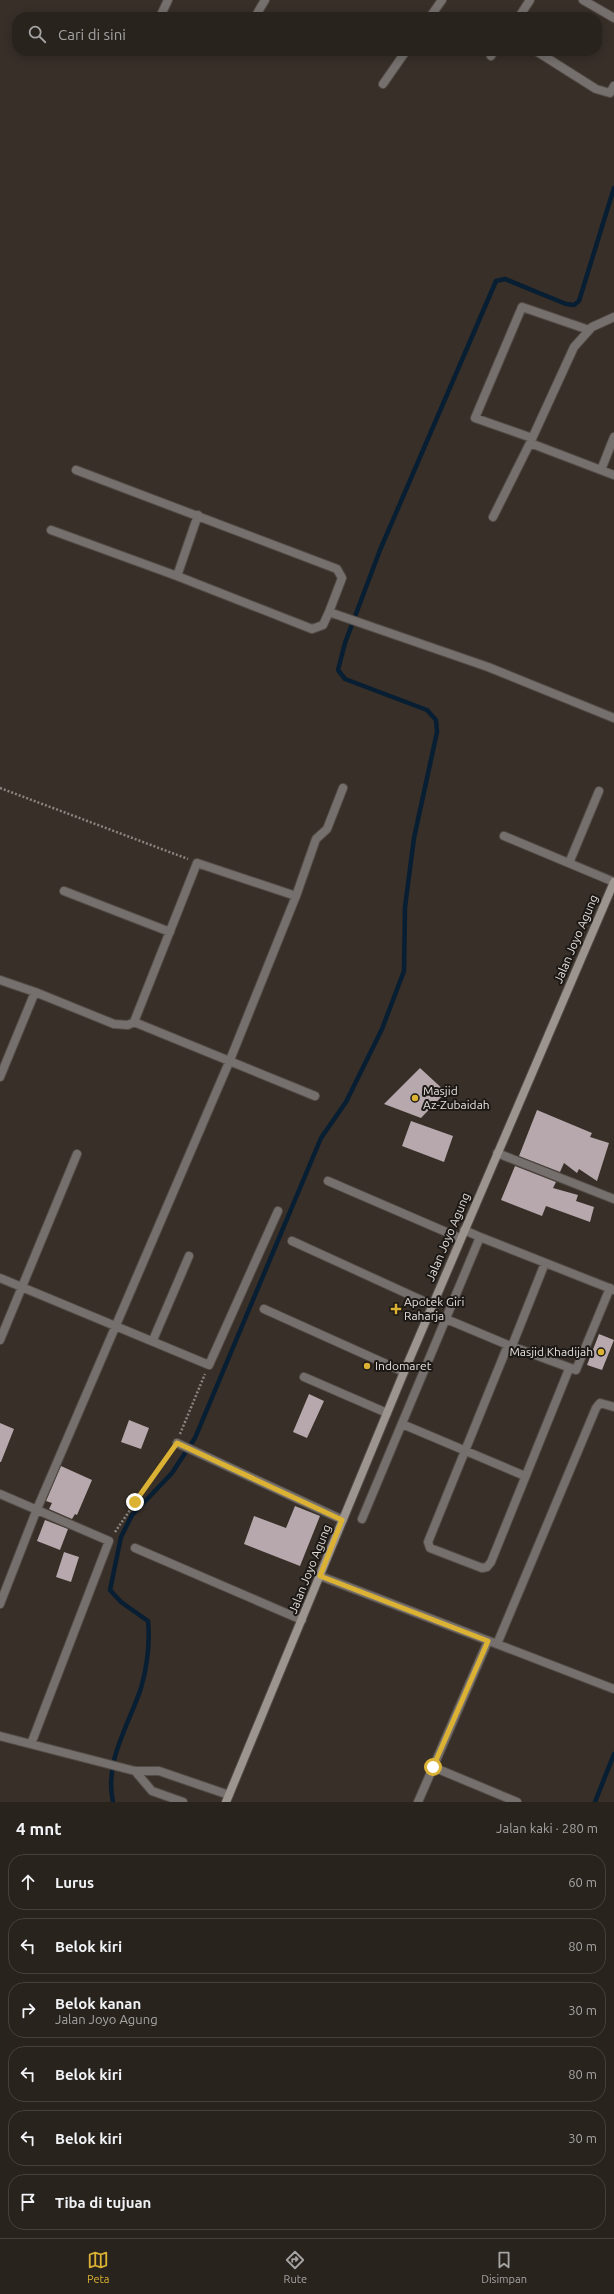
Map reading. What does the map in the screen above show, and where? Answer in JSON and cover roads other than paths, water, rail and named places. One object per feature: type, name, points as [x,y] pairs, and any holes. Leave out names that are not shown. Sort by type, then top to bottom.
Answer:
[{"type":"main road","name":"Jalan Joyo Agung","points":[[227,1799],[460,1238],[614,882]]},
{"type":"street","points":[[162,12],[168,0]]},
{"type":"street","points":[[258,12],[265,0]]},
{"type":"street","points":[[434,12],[442,0]]},
{"type":"street","points":[[522,12],[530,0]]},
{"type":"street","points":[[583,0],[614,18]]},
{"type":"street","points":[[383,84],[403,56]]},
{"type":"street","points":[[544,56],[596,89],[610,92],[614,86]]},
{"type":"street","points":[[589,330],[522,307],[475,418],[614,475]]},
{"type":"street","points":[[493,517],[574,347],[589,330],[601,322],[614,317]]},
{"type":"street","points":[[601,470],[614,437]]},
{"type":"street","points":[[51,530],[177,576],[312,629],[323,625],[329,612],[342,578],[337,569],[76,470]]},
{"type":"street","points":[[177,576],[198,515]]},
{"type":"street","points":[[329,612],[488,667],[614,718]]},
{"type":"street","points":[[0,1604],[37,1509],[230,1060],[296,896],[316,839],[327,829],[343,788]]},
{"type":"street","points":[[569,863],[599,791]]},
{"type":"street","points":[[504,836],[614,882]]},
{"type":"street","points":[[0,980],[35,992],[114,1024],[128,1025],[134,1022],[197,863],[296,896]]},
{"type":"street","points":[[64,891],[170,932]]},
{"type":"street","points":[[0,1077],[35,992]]},
{"type":"street","points":[[134,1022],[230,1060],[314,1096]]},
{"type":"street","points":[[496,1153],[614,1199]]},
{"type":"street","points":[[0,1340],[77,1154]]},
{"type":"street","points":[[328,1181],[460,1238]]},
{"type":"street","points":[[0,1278],[117,1325],[209,1365],[278,1212]]},
{"type":"street","points":[[446,1319],[569,1369],[576,1370],[612,1289],[464,1230]]},
{"type":"street","points":[[362,1519],[480,1237]]},
{"type":"street","points":[[292,1241],[432,1305]]},
{"type":"street","points":[[153,1340],[189,1256]]},
{"type":"street","points":[[545,1262],[428,1542],[430,1548],[482,1568],[488,1567],[569,1369]]},
{"type":"street","points":[[264,1309],[404,1372]]},
{"type":"street","points":[[304,1377],[387,1413]]},
{"type":"street","points":[[497,1644],[596,1408],[600,1403],[614,1407]]},
{"type":"street","points":[[402,1424],[525,1476]]},
{"type":"street","points":[[179,1444],[342,1520]]},
{"type":"street","points":[[0,1494],[109,1541],[31,1744]]},
{"type":"street","points":[[136,1548],[302,1620]]},
{"type":"street","points":[[320,1576],[614,1689]]},
{"type":"street","points":[[418,1802],[488,1641]]},
{"type":"street","points":[[0,1736],[135,1771],[159,1771],[227,1799]]},
{"type":"street","points":[[433,1767],[517,1802]]},
{"type":"street","points":[[135,1771],[152,1791],[183,1802]]},
{"type":"waterway","points":[[113,1802],[111,1787],[115,1758],[141,1688],[145,1672],[149,1637],[148,1621],[121,1602],[110,1590],[121,1537],[132,1515],[172,1473],[195,1438],[321,1138],[346,1102],[382,1029],[404,971],[405,907],[414,838],[437,732],[436,720],[427,710],[345,679],[338,670],[345,643],[380,550],[496,281],[505,279],[566,304],[574,305],[579,301],[614,188]]},
{"type":"waterway","points":[[595,1802],[614,1754]]},
{"type":"place","name":"Masjid Az-Zubaidah","points":[[415,1098]]},
{"type":"place","name":"Apotek Giri Raharja","points":[[396,1309]]},
{"type":"place","name":"Masjid Khadijah","points":[[601,1352]]},
{"type":"place","name":"Indomaret","points":[[367,1366]]}]
